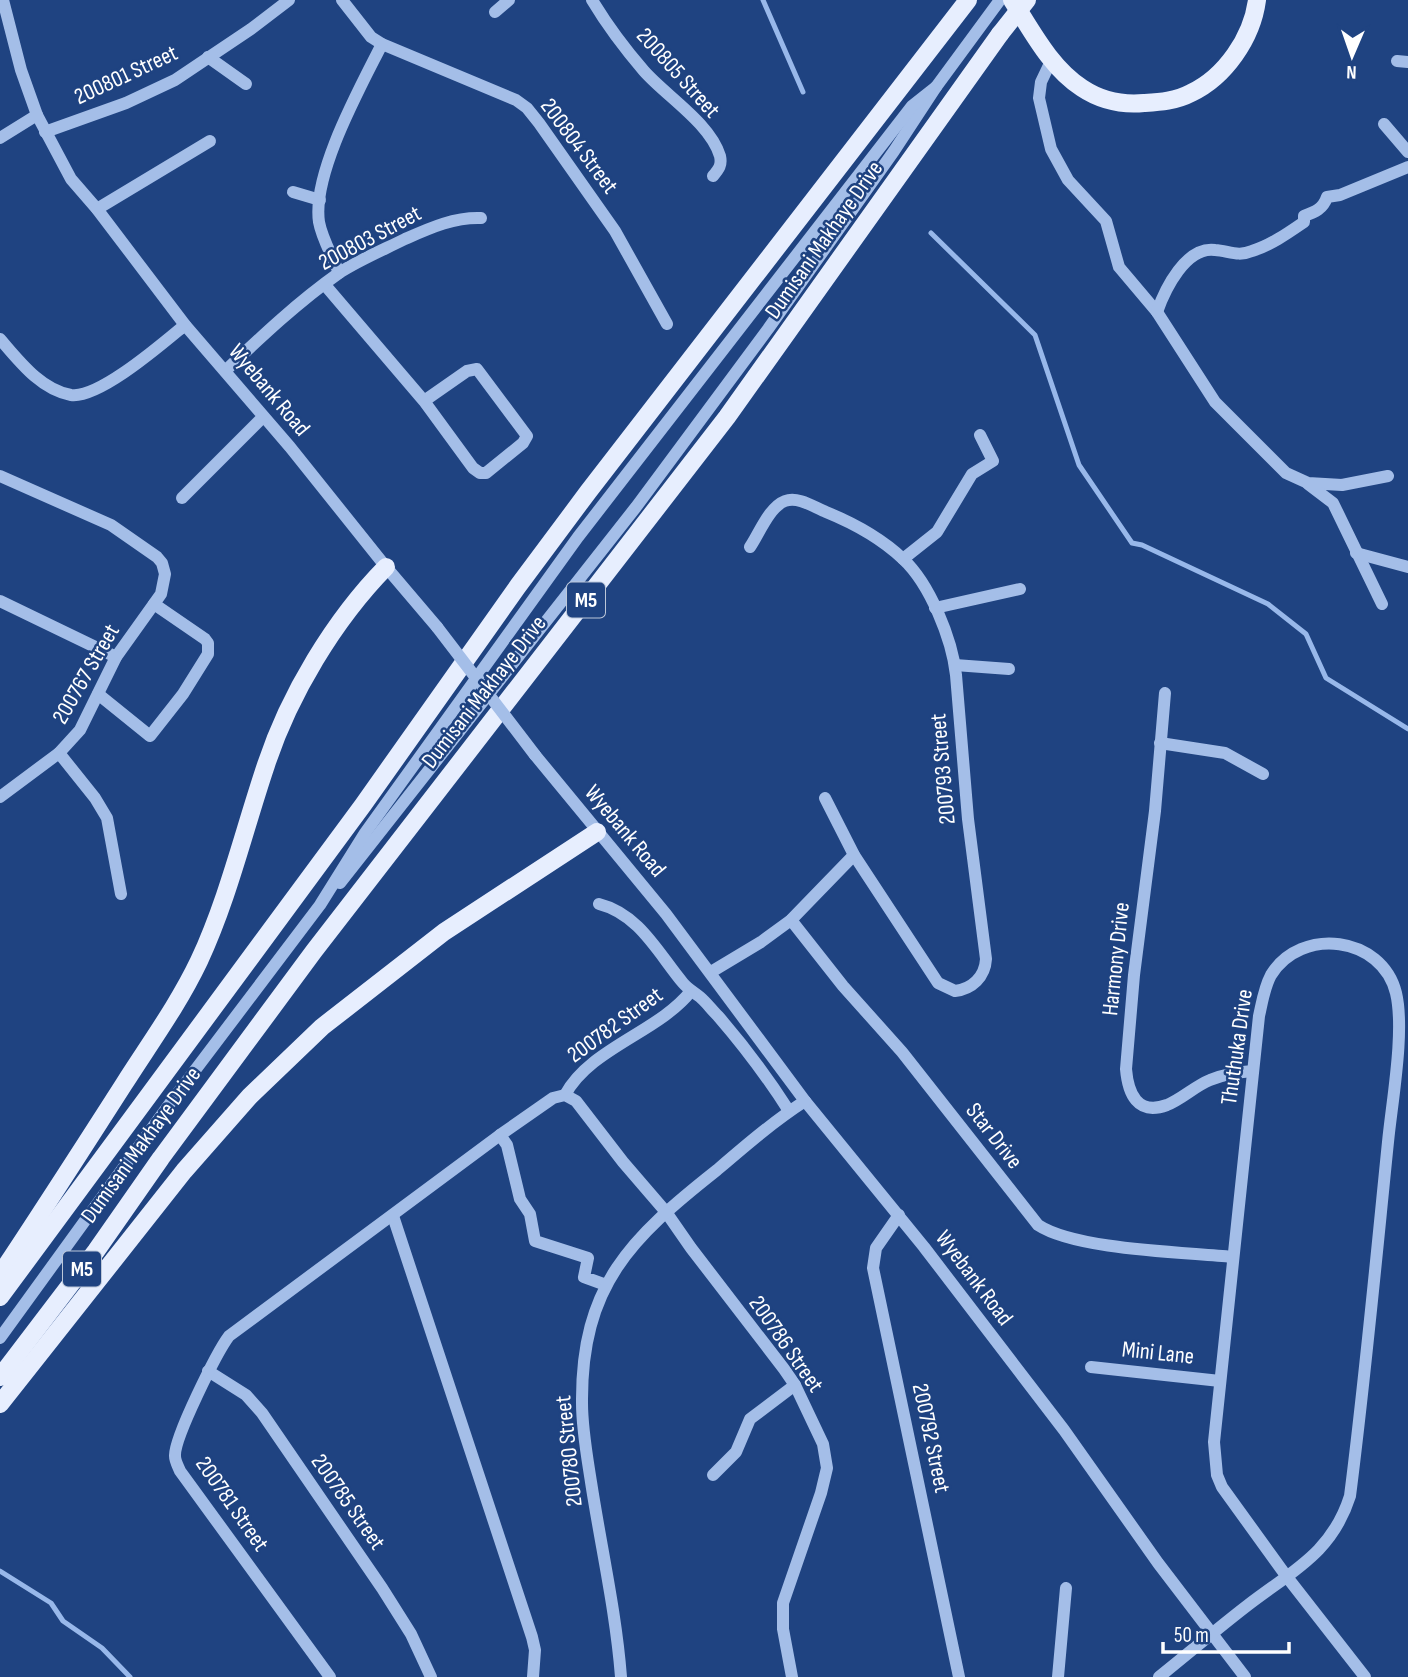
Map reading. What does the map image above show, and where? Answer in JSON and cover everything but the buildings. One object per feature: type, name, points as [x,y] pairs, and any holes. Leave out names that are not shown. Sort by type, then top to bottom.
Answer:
[{"type":"main road","name":"Dumisani Makhaye Drive","points":[[0,1297],[363,805],[588,492],[968,0]]},
{"type":"main road","points":[[1012,0],[1051,61],[1082,88],[1106,100],[1130,104],[1153,103],[1189,94],[1211,81],[1233,57],[1245,37],[1257,0]]},
{"type":"main road","name":"Dumisani Makhaye Drive","points":[[0,1377],[96,1251],[184,1126],[314,951],[727,417],[1027,0]]},
{"type":"main road","points":[[0,1275],[172,1010],[199,960],[216,917],[267,763],[294,701],[325,643],[346,611],[386,567]]},
{"type":"main road","points":[[0,1404],[184,1171],[250,1096],[322,1027],[412,955],[597,832]]},
{"type":"street","name":"Wyebank Road","points":[[3,0],[21,70],[37,115],[71,179],[185,325],[437,627],[535,755],[666,914],[805,1101],[899,1215],[1064,1430],[1245,1677]]},
{"type":"street","name":"200801 Street","points":[[45,132],[127,103],[175,80],[289,0]]},
{"type":"street","name":"200804 Street","points":[[342,0],[371,37],[382,44],[516,100],[527,108],[555,143],[615,232],[667,324]]},
{"type":"street","points":[[495,12],[509,0]]},
{"type":"street","name":"200805 Street","points":[[592,0],[645,72],[706,133],[720,156],[720,168],[713,176]]},
{"type":"street","points":[[320,905],[354,868],[636,507],[768,329],[936,87],[1000,0]]},
{"type":"street","points":[[339,273],[321,231],[320,200],[342,124],[382,44]]},
{"type":"street","points":[[208,57],[246,84]]},
{"type":"street","points":[[1051,61],[1041,82],[1040,98],[1051,149],[1068,180],[1106,221],[1119,267],[1157,312],[1215,401],[1286,473],[1308,484],[1333,503],[1382,604]]},
{"type":"street","points":[[0,1338],[320,905],[365,833],[578,537],[888,136],[912,106],[936,87]]},
{"type":"street","points":[[2,134],[37,115]]},
{"type":"street","points":[[1384,124],[1408,152]]},
{"type":"street","points":[[97,209],[210,141]]},
{"type":"street","points":[[1157,312],[1162,297],[1184,260],[1201,250],[1214,249],[1233,255],[1252,252],[1281,238],[1304,222],[1304,216],[1318,211],[1327,197],[1340,195],[1408,167]]},
{"type":"street","points":[[293,191],[320,200]]},
{"type":"street","name":"200803 Street","points":[[225,371],[307,296],[339,273],[450,221],[481,218]]},
{"type":"street","points":[[325,285],[424,401],[473,468],[480,473],[486,473],[523,443],[527,436],[477,369],[467,371],[424,401]]},
{"type":"street","points":[[0,339],[38,379],[56,390],[81,396],[107,383],[185,325]]},
{"type":"street","points":[[182,498],[263,417]]},
{"type":"street","points":[[903,559],[937,532],[972,474],[993,460],[980,435]]},
{"type":"street","name":"200767 Street","points":[[0,476],[111,525],[158,557],[165,574],[161,594],[116,657],[80,730],[59,753],[0,797]]},
{"type":"street","points":[[1308,484],[1342,485],[1388,476]]},
{"type":"street","name":"200793 Street","points":[[750,547],[778,506],[784,501],[795,499],[834,515],[883,543],[903,559],[920,580],[935,608],[955,665],[968,819],[985,944],[986,968],[983,974],[961,990],[950,990],[938,983],[854,855],[825,798]]},
{"type":"street","points":[[1356,553],[1408,567]]},
{"type":"street","points":[[935,608],[1020,589]]},
{"type":"street","points":[[0,601],[116,657]]},
{"type":"street","points":[[98,694],[150,736],[167,716],[208,654],[208,643],[205,639],[154,604]]},
{"type":"street","points":[[955,665],[1009,669]]},
{"type":"street","name":"Harmony Drive","points":[[1164,693],[1126,1069],[1130,1094],[1136,1101],[1158,1107],[1210,1080],[1232,1073],[1254,1071]]},
{"type":"street","points":[[1160,743],[1225,753],[1263,774]]},
{"type":"street","points":[[59,753],[101,806],[107,818],[121,894]]},
{"type":"street","points":[[711,972],[791,920],[854,855]]},
{"type":"street","points":[[599,904],[612,907],[626,915],[659,950],[684,985],[718,1016],[761,1070],[789,1111]]},
{"type":"street","name":"Star Drive","points":[[791,920],[843,986],[902,1052],[1038,1225],[1057,1235],[1076,1240],[1232,1257]]},
{"type":"street","name":"Thuthuka Drive","points":[[1159,1677],[1316,1555],[1332,1537],[1350,1496],[1399,1012],[1392,980],[1370,956],[1353,947],[1332,943],[1312,944],[1294,953],[1271,975],[1265,990],[1259,1016],[1214,1442],[1217,1475],[1222,1487],[1287,1577]]},
{"type":"street","name":"200782 Street","points":[[565,1096],[572,1082],[635,1033],[676,1009],[691,991]]},
{"type":"street","points":[[565,1096],[576,1101],[666,1212]]},
{"type":"street","name":"200781 Street","points":[[330,1677],[193,1491],[177,1463],[176,1449],[208,1371],[229,1336],[500,1135],[553,1098],[565,1096]]},
{"type":"street","name":"200780 Street","points":[[621,1677],[586,1447],[582,1403],[588,1339],[606,1285],[639,1236],[789,1111],[805,1101]]},
{"type":"street","points":[[500,1135],[507,1145],[520,1199],[530,1214],[535,1241],[588,1258],[584,1277],[606,1285]]},
{"type":"street","name":"200786 Street","points":[[666,1212],[795,1385],[823,1444],[827,1468],[821,1493],[783,1599],[783,1629],[792,1677]]},
{"type":"street","name":"200792 Street","points":[[899,1215],[876,1248],[873,1261],[960,1677]]},
{"type":"street","points":[[393,1216],[532,1637],[535,1650],[533,1677]]},
{"type":"street","name":"Mini Lane","points":[[1090,1367],[1220,1381]]},
{"type":"street","name":"200785 Street","points":[[208,1371],[246,1395],[262,1413],[382,1588],[416,1644],[431,1677]]},
{"type":"street","points":[[713,1475],[736,1452],[750,1419],[795,1385]]},
{"type":"street","points":[[1287,1577],[1365,1677]]},
{"type":"street","points":[[1058,1677],[1066,1588]]},
{"type":"waterway","points":[[763,0],[803,92]]},
{"type":"waterway","points":[[931,233],[1035,335],[1079,465],[1132,543],[1142,545],[1268,604],[1306,634],[1326,678],[1408,729]]},
{"type":"waterway","points":[[0,1571],[51,1603],[63,1621],[102,1648],[130,1677]]}]
